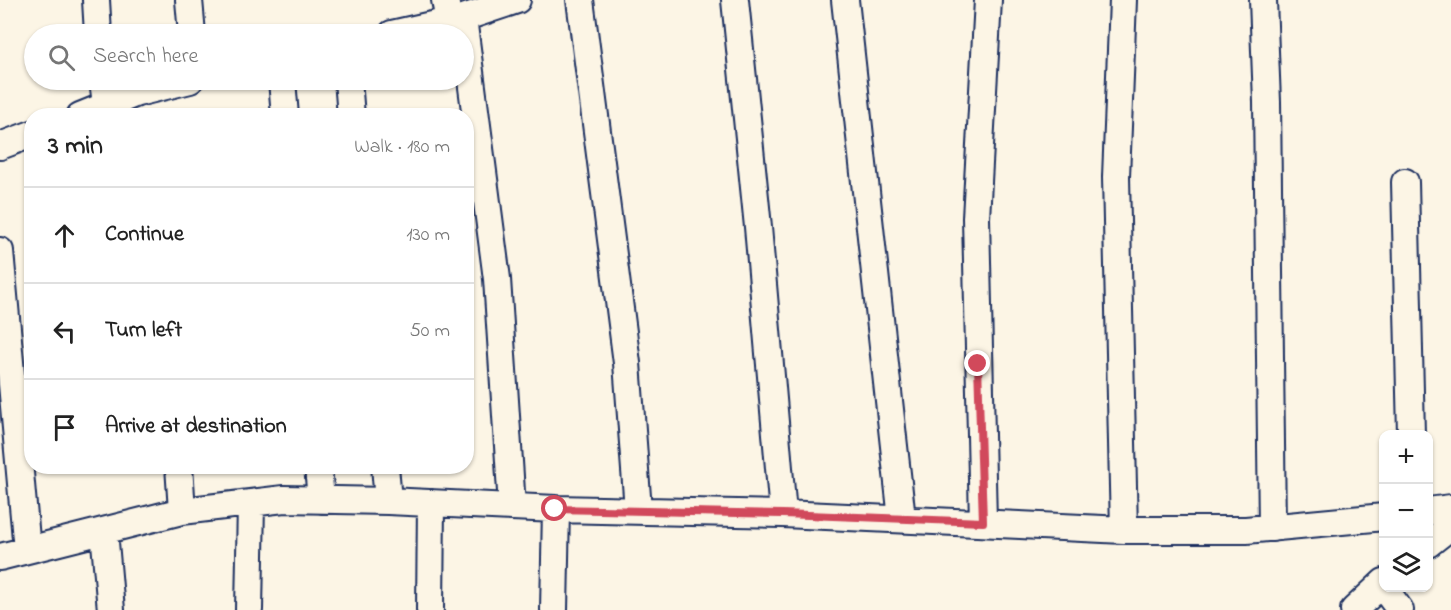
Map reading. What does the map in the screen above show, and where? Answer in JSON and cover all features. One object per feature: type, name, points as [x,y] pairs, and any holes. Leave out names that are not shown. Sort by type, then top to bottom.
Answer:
[{"type":"street","points":[[96,0],[97,24]]},
{"type":"street","points":[[189,0],[191,24]]},
{"type":"street","points":[[421,24],[452,13],[515,0]]},
{"type":"street","points":[[580,0],[627,363],[638,510]]},
{"type":"street","points":[[735,0],[783,514]]},
{"type":"street","points":[[845,0],[902,519]]},
{"type":"street","points":[[983,522],[976,218],[988,0]]},
{"type":"street","points":[[1123,0],[1116,177],[1124,530]]},
{"type":"street","points":[[1263,0],[1267,102],[1272,528]]},
{"type":"street","points":[[104,90],[106,105]]},
{"type":"street","points":[[99,108],[106,105],[139,104],[169,90]]},
{"type":"street","points":[[283,90],[284,108]]},
{"type":"street","points":[[349,90],[350,108]]},
{"type":"street","points":[[465,90],[468,108]]},
{"type":"street","points":[[0,146],[24,137]]},
{"type":"street","points":[[474,143],[497,279],[512,507]]},
{"type":"street","points":[[1405,182],[1411,430]]},
{"type":"street","points":[[0,251],[27,550]]},
{"type":"street","points":[[180,474],[182,511]]},
{"type":"street","points":[[319,474],[321,500]]},
{"type":"street","points":[[386,474],[388,501]]},
{"type":"street","points":[[0,557],[182,511],[284,500],[388,501],[555,509],[783,514],[1124,530],[1246,530],[1379,517]]},
{"type":"street","points":[[249,610],[251,503]]},
{"type":"street","points":[[430,610],[431,503]]},
{"type":"street","points":[[1433,510],[1451,508]]},
{"type":"street","points":[[554,610],[555,509]]},
{"type":"street","points":[[1433,539],[1451,526]]},
{"type":"street","points":[[104,531],[111,610]]},
{"type":"street","points":[[1354,610],[1379,588]]},
{"type":"street","points":[[1388,592],[1400,610]]},
{"type":"route","points":[[555,509],[783,514],[983,522],[978,364]]}]
